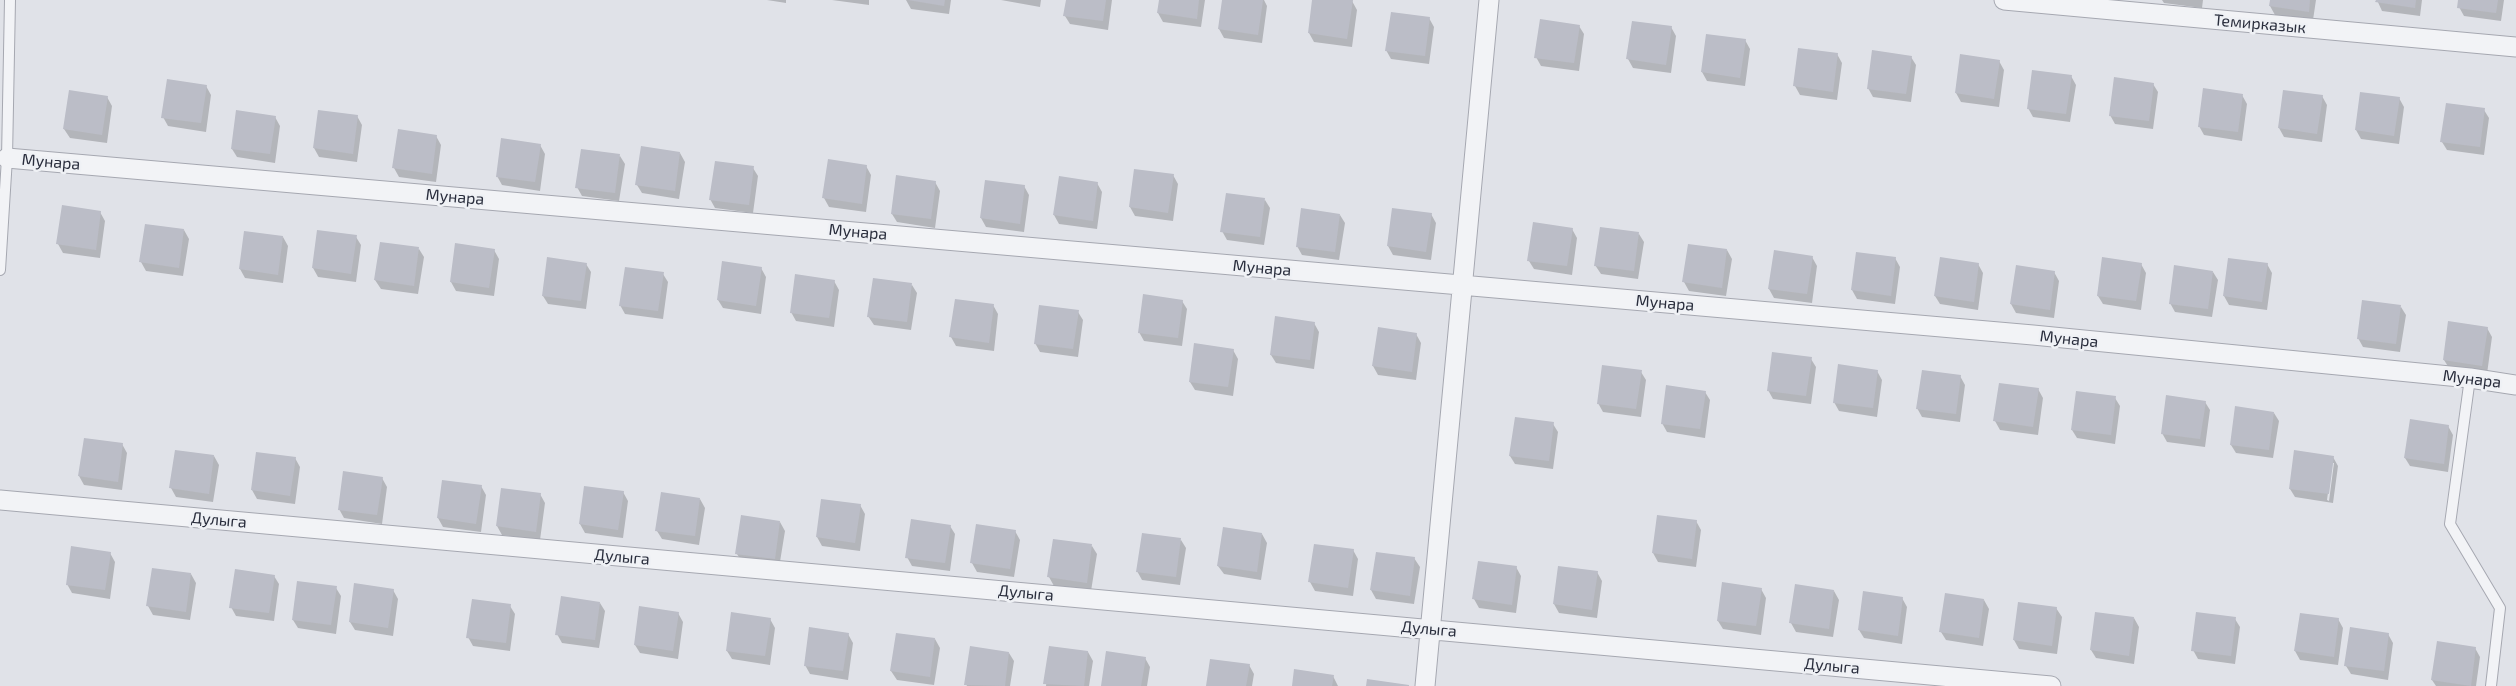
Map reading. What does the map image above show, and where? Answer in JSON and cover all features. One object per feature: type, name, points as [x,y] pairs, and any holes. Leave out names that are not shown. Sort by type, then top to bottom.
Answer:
[{"type":"street","points":[[1425,686],[1489,0]]},
{"type":"street","name":"Темирказык","points":[[2004,0],[2516,47]]},
{"type":"street","name":"Мунара","points":[[7,158],[2033,335],[2470,378],[2516,385]]},
{"type":"street","name":"Дулыга","points":[[0,500],[2051,686]]},
{"type":"lane","points":[[0,270],[7,158],[10,0]]},
{"type":"lane","points":[[2470,378],[2450,524],[2500,608],[2491,686]]},
{"type":"building","points":[[908,0],[945,0],[944,6]]},
{"type":"building","points":[[1066,0],[1106,0],[1103,21],[1063,16]]},
{"type":"building","points":[[1159,0],[1199,0],[1197,19],[1157,13]]},
{"type":"building","points":[[1222,0],[1263,0],[1258,35],[1218,29]]},
{"type":"building","points":[[1312,0],[1353,0],[1347,39],[1308,33]]},
{"type":"building","points":[[2270,0],[2310,0],[2309,12],[2269,6]]},
{"type":"building","points":[[2376,0],[2416,0],[2415,8],[2375,2]]},
{"type":"building","points":[[2458,0],[2498,0],[2496,13],[2457,8]]},
{"type":"building","points":[[1391,12],[1430,17],[1425,56],[1385,51]]},
{"type":"building","points":[[1540,19],[1580,25],[1574,63],[1534,58]]},
{"type":"building","points":[[1632,21],[1672,26],[1666,65],[1626,59]]},
{"type":"building","points":[[1706,34],[1746,39],[1740,78],[1701,72]]},
{"type":"building","points":[[1798,48],[1838,53],[1833,92],[1793,86]]},
{"type":"building","points":[[1872,50],[1912,56],[1906,94],[1867,89]]},
{"type":"building","points":[[1960,54],[2000,60],[1994,99],[1955,93]]},
{"type":"building","points":[[2032,70],[2072,75],[2066,114],[2027,109]]},
{"type":"building","points":[[2114,77],[2154,83],[2149,121],[2109,116]]},
{"type":"building","points":[[167,79],[207,85],[201,123],[161,118]]},
{"type":"building","points":[[2203,88],[2243,94],[2238,132],[2198,127]]},
{"type":"building","points":[[69,90],[108,96],[102,135],[63,129]]},
{"type":"building","points":[[2283,90],[2323,95],[2317,134],[2278,128]]},
{"type":"building","points":[[2360,92],[2400,97],[2394,136],[2355,130]]},
{"type":"building","points":[[2446,103],[2485,108],[2480,147],[2440,142]]},
{"type":"building","points":[[236,110],[276,116],[270,154],[231,149]]},
{"type":"building","points":[[318,110],[358,115],[353,154],[313,148]]},
{"type":"building","points":[[398,129],[437,135],[432,174],[392,168]]},
{"type":"building","points":[[501,138],[541,144],[535,182],[496,177]]},
{"type":"building","points":[[641,146],[680,152],[675,191],[635,185]]},
{"type":"building","points":[[581,149],[620,154],[615,193],[575,188]]},
{"type":"building","points":[[828,159],[867,165],[862,204],[822,198]]},
{"type":"building","points":[[715,161],[754,166],[749,205],[709,200]]},
{"type":"building","points":[[1134,169],[1174,174],[1168,213],[1129,207]]},
{"type":"building","points":[[896,175],[936,181],[931,219],[891,214]]},
{"type":"building","points":[[1059,176],[1098,182],[1093,221],[1053,215]]},
{"type":"building","points":[[985,180],[1025,185],[1020,224],[980,218]]},
{"type":"building","points":[[1226,193],[1265,198],[1260,237],[1220,232]]},
{"type":"building","points":[[62,205],[101,211],[96,250],[56,244]]},
{"type":"building","points":[[1301,208],[1340,214],[1335,252],[1296,247]]},
{"type":"building","points":[[1392,208],[1432,213],[1426,252],[1387,246]]},
{"type":"building","points":[[1533,222],[1573,228],[1567,266],[1527,261]]},
{"type":"building","points":[[145,224],[184,229],[179,268],[139,262]]},
{"type":"building","points":[[1600,227],[1639,232],[1634,271],[1594,266]]},
{"type":"building","points":[[317,230],[357,235],[351,274],[312,268]]},
{"type":"building","points":[[244,231],[283,236],[278,275],[239,269]]},
{"type":"building","points":[[380,242],[419,247],[414,286],[374,280]]},
{"type":"building","points":[[455,243],[495,249],[489,288],[450,282]]},
{"type":"building","points":[[1688,244],[1727,249],[1722,288],[1682,282]]},
{"type":"building","points":[[1774,250],[1813,256],[1807,294],[1768,289]]},
{"type":"building","points":[[1856,252],[1896,257],[1891,296],[1851,290]]},
{"type":"building","points":[[547,257],[587,263],[581,301],[542,296]]},
{"type":"building","points":[[1940,257],[1979,263],[1974,302],[1934,296]]},
{"type":"building","points":[[2102,257],[2142,263],[2136,301],[2097,296]]},
{"type":"building","points":[[2228,258],[2268,263],[2262,302],[2223,296]]},
{"type":"building","points":[[722,261],[762,267],[756,306],[717,300]]},
{"type":"building","points":[[2016,265],[2055,271],[2050,310],[2010,304]]},
{"type":"building","points":[[2174,265],[2213,271],[2208,309],[2169,304]]},
{"type":"building","points":[[625,267],[664,272],[658,311],[619,306]]},
{"type":"building","points":[[795,274],[835,280],[829,318],[790,313]]},
{"type":"building","points":[[873,278],[912,283],[907,322],[867,317]]},
{"type":"building","points":[[1143,294],[1183,300],[1178,338],[1138,333]]},
{"type":"building","points":[[955,299],[994,304],[989,343],[949,337]]},
{"type":"building","points":[[2362,300],[2401,305],[2396,344],[2357,339]]},
{"type":"building","points":[[1039,305],[1079,310],[1073,349],[1034,344]]},
{"type":"building","points":[[1275,316],[1315,322],[1310,360],[1270,355]]},
{"type":"building","points":[[2448,321],[2488,327],[2482,366],[2443,360]]},
{"type":"building","points":[[1378,327],[1417,333],[1412,372],[1372,366]]},
{"type":"building","points":[[1194,343],[1234,349],[1228,387],[1189,382]]},
{"type":"building","points":[[1772,352],[1812,357],[1806,396],[1767,391]]},
{"type":"building","points":[[1838,364],[1878,370],[1873,408],[1833,403]]},
{"type":"building","points":[[1602,365],[1642,370],[1636,409],[1597,404]]},
{"type":"building","points":[[1922,370],[1961,375],[1956,414],[1916,409]]},
{"type":"building","points":[[1999,383],[2039,388],[2033,427],[1993,421]]},
{"type":"building","points":[[1666,385],[1706,391],[1700,429],[1661,424]]},
{"type":"building","points":[[2076,391],[2116,396],[2111,435],[2071,430]]},
{"type":"building","points":[[2166,395],[2206,401],[2200,439],[2161,434]]},
{"type":"building","points":[[2235,406],[2274,412],[2269,450],[2230,445]]},
{"type":"building","points":[[1515,417],[1554,422],[1549,461],[1509,456]]},
{"type":"building","points":[[2410,419],[2449,425],[2444,464],[2404,458]]},
{"type":"building","points":[[84,438],[123,443],[118,482],[78,476]]},
{"type":"building","points":[[175,450],[214,455],[209,494],[169,488]]},
{"type":"building","points":[[2294,450],[2334,456],[2329,494],[2289,489]]},
{"type":"building","points":[[256,452],[296,457],[290,496],[251,490]]},
{"type":"building","points":[[343,471],[383,477],[377,515],[338,510]]},
{"type":"building","points":[[442,480],[482,485],[476,524],[437,518]]},
{"type":"building","points":[[584,486],[624,491],[618,530],[579,524]]},
{"type":"building","points":[[501,488],[541,493],[536,532],[496,526]]},
{"type":"building","points":[[661,492],[700,498],[695,536],[655,531]]},
{"type":"building","points":[[821,499],[861,504],[855,543],[816,537]]},
{"type":"building","points":[[741,515],[780,521],[775,559],[735,554]]},
{"type":"building","points":[[1657,515],[1697,520],[1692,559],[1652,553]]},
{"type":"building","points":[[911,519],[951,525],[945,563],[905,558]]},
{"type":"building","points":[[976,524],[1016,530],[1010,569],[970,563]]},
{"type":"building","points":[[1223,527],[1262,533],[1257,572],[1217,566]]},
{"type":"building","points":[[1142,533],[1181,538],[1176,577],[1136,572]]},
{"type":"building","points":[[1053,539],[1092,544],[1087,583],[1047,577]]},
{"type":"building","points":[[1314,544],[1354,549],[1348,588],[1308,582]]},
{"type":"building","points":[[71,546],[111,552],[105,590],[66,585]]},
{"type":"building","points":[[1376,552],[1415,557],[1410,596],[1370,590]]},
{"type":"building","points":[[1478,561],[1517,566],[1512,605],[1472,599]]},
{"type":"building","points":[[1558,566],[1598,571],[1592,610],[1553,604]]},
{"type":"building","points":[[152,568],[191,573],[186,612],[146,606]]},
{"type":"building","points":[[235,569],[275,575],[269,613],[229,608]]},
{"type":"building","points":[[297,581],[337,586],[331,625],[292,620]]},
{"type":"building","points":[[1722,582],[1762,588],[1756,626],[1717,621]]},
{"type":"building","points":[[354,583],[394,589],[388,628],[349,622]]},
{"type":"building","points":[[1795,584],[1834,590],[1829,629],[1789,623]]},
{"type":"building","points":[[1863,591],[1903,597],[1898,636],[1858,630]]},
{"type":"building","points":[[1945,593],[1984,599],[1979,638],[1939,632]]},
{"type":"building","points":[[561,596],[600,602],[595,640],[555,635]]},
{"type":"building","points":[[472,599],[511,604],[506,643],[466,638]]},
{"type":"building","points":[[2018,602],[2057,607],[2052,646],[2013,640]]},
{"type":"building","points":[[639,606],[679,612],[673,651],[634,645]]},
{"type":"building","points":[[731,612],[771,618],[765,656],[726,651]]},
{"type":"building","points":[[2095,612],[2134,617],[2129,656],[2090,650]]},
{"type":"building","points":[[2196,612],[2236,617],[2231,656],[2191,651]]},
{"type":"building","points":[[2300,613],[2339,618],[2334,657],[2294,651]]},
{"type":"building","points":[[809,627],[849,633],[843,671],[804,666]]},
{"type":"building","points":[[2350,627],[2389,633],[2384,671],[2344,666]]},
{"type":"building","points":[[896,633],[935,638],[930,677],[890,671]]},
{"type":"building","points":[[2437,641],[2476,647],[2471,686],[2431,680]]},
{"type":"building","points":[[970,646],[1009,652],[1005,686],[964,685]]},
{"type":"building","points":[[1049,646],[1088,651],[1084,686],[1043,684]]},
{"type":"building","points":[[1106,651],[1146,657],[1141,686],[1101,686]]},
{"type":"building","points":[[1210,659],[1250,664],[1246,686],[1206,686]]},
{"type":"building","points":[[1294,669],[1334,675],[1332,686],[1292,686]]},
{"type":"building","points":[[1367,679],[1409,685],[1409,686],[1366,686]]}]
